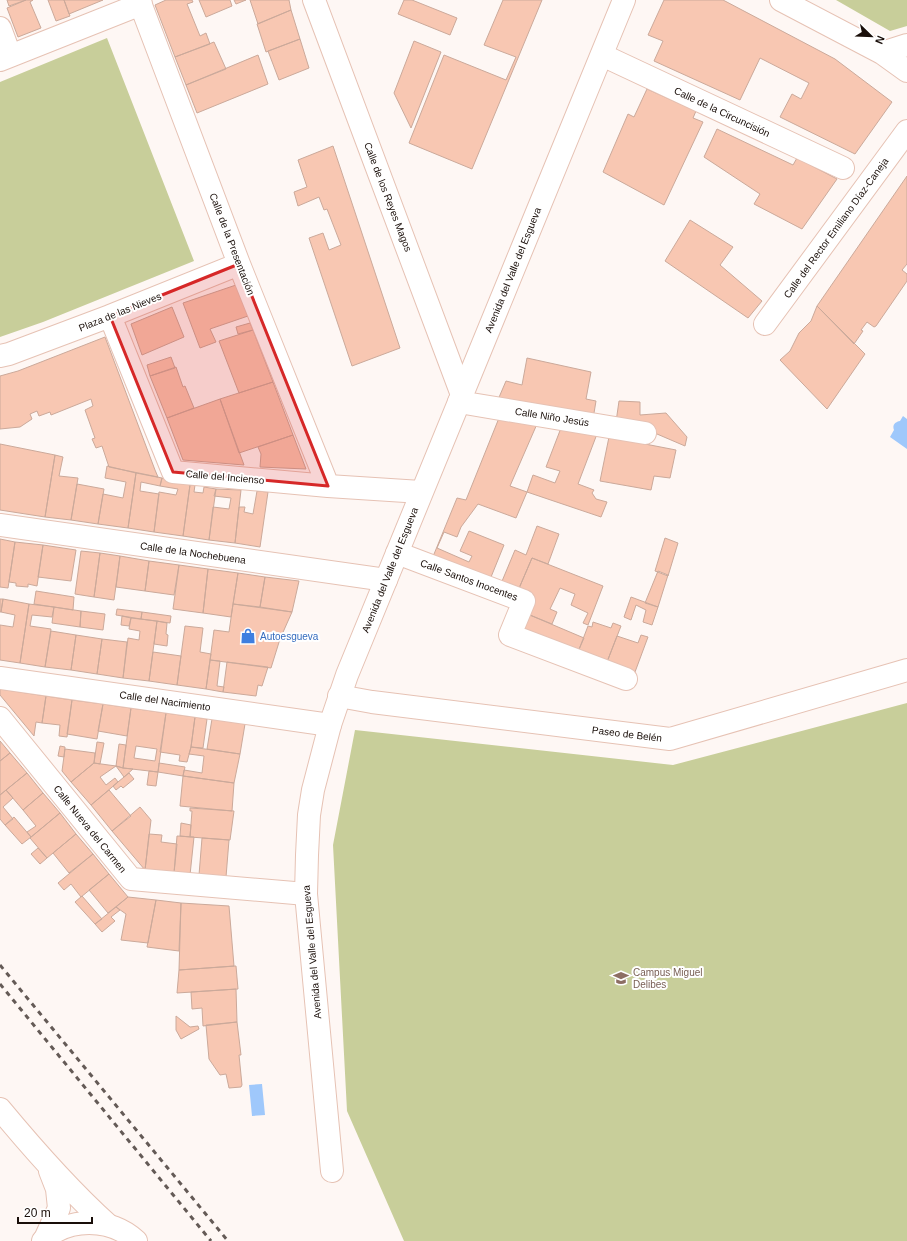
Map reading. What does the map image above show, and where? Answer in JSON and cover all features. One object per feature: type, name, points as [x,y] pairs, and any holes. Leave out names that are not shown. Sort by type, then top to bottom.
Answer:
[{"type":"street","name":"Calle de los Reyes Magos","points":[[314,0],[461,399]]},
{"type":"street","name":"Avenida del Valle del Esgueva","points":[[332,1171],[306,894],[307,855],[312,796],[318,769],[339,696],[421,492],[461,399],[624,0]]},
{"type":"street","points":[[781,0],[882,52],[907,71]]},
{"type":"street","points":[[0,28],[5,57],[140,2]]},
{"type":"street","name":"Calle de la Presentación","points":[[140,2],[239,264],[328,486]]},
{"type":"street","points":[[882,52],[907,45]]},
{"type":"street","name":"Calle de la Circuncisión","points":[[602,55],[843,168]]},
{"type":"street","name":"Calle del Rector Emiliano Díaz-Caneja","points":[[765,324],[907,131]]},
{"type":"street","name":"Plaza de las Nieves","points":[[0,356],[110,316],[239,264]]},
{"type":"street","name":"Calle del Incienso","points":[[110,316],[173,472],[328,486],[421,492]]},
{"type":"street","name":"Calle Niño Jesús","points":[[461,399],[645,433]]},
{"type":"street","name":"Calle de la Nochebuena","points":[[0,525],[386,580]]},
{"type":"street","name":"Calle Santos Inocentes","points":[[397,553],[524,601],[510,634],[626,679]]},
{"type":"street","name":"Paseo de Belén","points":[[339,696],[372,702],[670,739],[907,670]]},
{"type":"street","name":"Calle del Nacimiento","points":[[0,678],[330,725]]},
{"type":"street","name":"Calle Nueva del Carmen","points":[[0,718],[131,879],[306,894]]},
{"type":"street","points":[[0,1109],[49,1168],[86,1206],[108,1225]]},
{"type":"street","points":[[44,1240],[59,1208],[57,1189],[49,1168]]},
{"type":"street","points":[[44,1240],[66,1226],[80,1223],[94,1223],[108,1225],[121,1230],[136,1241]]},
{"type":"highlighted area","points":[[239,264],[328,486],[173,472],[110,316]]},
{"type":"green space","points":[[836,0],[907,0],[907,26],[890,31]]},
{"type":"green space","points":[[107,38],[194,261],[43,322],[0,337],[0,82]]},
{"type":"green space","name":"Campus Miguel Delibes","points":[[907,703],[907,1241],[404,1241],[347,1111],[333,845],[355,730],[673,765]]},
{"type":"water","points":[[903,416],[907,419],[907,449],[890,437],[894,430],[894,424],[900,421]]},
{"type":"water","points":[[262,1084],[265,1115],[252,1116],[249,1085]]},
{"type":"building","points":[[7,0],[26,0],[9,6]]},
{"type":"building","points":[[26,0],[33,0],[30,2],[41,28],[18,37],[7,8]]},
{"type":"building","points":[[48,0],[64,0],[70,16],[56,21]]},
{"type":"building","points":[[64,0],[103,0],[69,14]]},
{"type":"building","points":[[166,0],[192,0],[193,2],[187,4],[200,36],[206,33],[210,44],[175,57],[155,5]]},
{"type":"building","points":[[199,0],[230,0],[232,6],[206,17]]},
{"type":"building","points":[[234,0],[246,0],[236,4]]},
{"type":"building","points":[[250,0],[289,0],[291,10],[258,24]]},
{"type":"building","points":[[404,0],[412,0],[457,18],[450,35],[398,14]]},
{"type":"building","points":[[503,0],[542,0],[472,169],[409,143],[444,55],[506,80],[516,57],[484,45]]},
{"type":"building","points":[[664,0],[723,0],[835,59],[892,102],[855,154],[780,117],[792,94],[801,99],[809,83],[760,58],[740,100],[654,61],[663,41],[648,35]]},
{"type":"building","points":[[291,10],[300,39],[266,52],[257,24]]},
{"type":"building","points":[[300,39],[309,68],[279,80],[268,51]]},
{"type":"building","points":[[414,41],[441,52],[411,128],[394,93]]},
{"type":"building","points":[[214,42],[226,69],[186,85],[175,57]]},
{"type":"building","points":[[258,55],[268,84],[197,113],[186,85]]},
{"type":"building","points":[[647,89],[696,111],[693,118],[703,122],[664,205],[603,172],[628,114],[634,117]]},
{"type":"building","points":[[717,129],[793,165],[797,158],[837,179],[802,229],[754,204],[760,194],[704,157]]},
{"type":"building","points":[[333,146],[400,348],[352,366],[309,238],[323,233],[329,250],[341,245],[327,209],[324,210],[319,197],[298,206],[294,192],[307,187],[298,160]]},
{"type":"building","points":[[907,176],[907,264],[902,270],[907,274],[907,281],[876,326],[874,327],[867,322],[854,344],[817,306]]},
{"type":"building","points":[[690,220],[733,247],[720,265],[762,301],[748,318],[665,261]]},
{"type":"building","points":[[236,285],[248,316],[210,329],[216,342],[200,348],[183,303]]},
{"type":"building","points":[[817,306],[865,354],[827,409],[780,360],[790,351],[799,333],[811,321]]},
{"type":"building","points":[[172,307],[184,337],[142,355],[131,324]]},
{"type":"building","points":[[250,323],[253,330],[238,334],[236,327]]},
{"type":"building","points":[[253,330],[273,382],[239,393],[219,341]]},
{"type":"building","points":[[105,337],[158,477],[109,467],[102,446],[96,448],[92,439],[95,438],[85,410],[93,406],[91,399],[51,415],[50,412],[39,416],[37,411],[30,414],[32,419],[20,427],[0,429],[0,376],[18,371]]},
{"type":"building","points":[[171,357],[175,368],[150,376],[147,365]]},
{"type":"building","points":[[527,358],[591,372],[586,399],[596,401],[593,419],[497,402],[506,381],[522,385]]},
{"type":"building","points":[[176,367],[183,387],[185,386],[194,408],[167,418],[150,376]]},
{"type":"building","points":[[273,382],[293,435],[239,453],[220,399]]},
{"type":"building","points":[[220,399],[244,465],[183,460],[167,418]]},
{"type":"building","points":[[619,401],[640,402],[640,415],[666,413],[687,437],[685,446],[657,434],[639,423],[616,422]]},
{"type":"building","points":[[499,418],[537,424],[510,486],[527,492],[516,518],[478,504],[461,527],[457,537],[444,532],[437,548],[469,562],[472,556],[460,551],[469,531],[504,545],[489,582],[432,559],[457,498],[466,500]]},
{"type":"building","points":[[561,428],[597,434],[578,484],[594,490],[592,493],[596,499],[607,502],[601,517],[527,492],[533,475],[555,483],[560,471],[546,467]]},
{"type":"building","points":[[293,435],[306,469],[260,467],[261,454],[258,447]]},
{"type":"building","points":[[609,437],[676,450],[670,478],[654,476],[651,490],[600,481]]},
{"type":"building","points":[[0,444],[55,455],[45,517],[0,510]]},
{"type":"building","points":[[55,455],[63,457],[59,476],[78,478],[71,520],[45,517]]},
{"type":"building","points":[[107,466],[136,473],[128,528],[98,524],[103,494],[123,498],[126,482],[105,478]]},
{"type":"building","points":[[136,473],[162,478],[160,486],[141,482],[140,491],[159,494],[154,532],[128,528]]},
{"type":"building","points":[[162,478],[190,485],[183,536],[154,532],[159,492],[176,495],[178,489],[160,486]]},
{"type":"building","points":[[77,484],[104,489],[98,524],[71,520]]},
{"type":"building","points":[[190,485],[195,485],[194,492],[203,493],[204,487],[216,489],[209,540],[183,536]]},
{"type":"building","points":[[216,489],[241,490],[235,543],[209,540],[213,507],[229,509],[231,498],[214,496]]},
{"type":"building","points":[[257,491],[268,492],[260,547],[235,543],[239,507],[245,507],[244,512],[253,514]]},
{"type":"building","points":[[537,526],[559,534],[548,564],[532,558],[517,593],[494,584],[500,586],[515,550],[526,555]]},
{"type":"building","points":[[665,538],[678,543],[668,576],[655,571]]},
{"type":"building","points":[[0,539],[15,542],[8,588],[0,587]]},
{"type":"building","points":[[15,542],[43,545],[37,586],[28,584],[28,587],[16,586],[16,583],[9,582]]},
{"type":"building","points":[[43,545],[76,550],[71,581],[38,577]]},
{"type":"building","points":[[81,551],[100,553],[94,597],[75,594]]},
{"type":"building","points":[[100,553],[120,556],[114,600],[94,597]]},
{"type":"building","points":[[120,556],[149,561],[145,591],[116,587]]},
{"type":"building","points":[[532,558],[603,586],[588,625],[583,623],[588,613],[571,605],[575,594],[560,588],[550,609],[557,612],[552,624],[525,613],[517,593]]},
{"type":"building","points":[[149,561],[179,565],[174,595],[145,591]]},
{"type":"building","points":[[179,565],[208,569],[203,613],[173,609]]},
{"type":"building","points":[[208,569],[238,573],[231,617],[203,613]]},
{"type":"building","points":[[658,571],[668,575],[658,607],[645,603]]},
{"type":"building","points":[[238,573],[265,577],[260,607],[233,604]]},
{"type":"building","points":[[265,577],[299,581],[292,612],[260,607]]},
{"type":"building","points":[[36,591],[74,597],[73,610],[34,604]]},
{"type":"building","points":[[631,597],[658,607],[652,625],[643,622],[646,610],[636,605],[631,620],[624,617]]},
{"type":"building","points":[[0,599],[3,599],[1,612],[0,612]]},
{"type":"building","points":[[3,599],[29,604],[20,663],[0,660],[0,625],[13,627],[15,615],[1,612]]},
{"type":"building","points":[[29,604],[54,607],[52,617],[32,615],[30,626],[51,629],[45,667],[20,663]]},
{"type":"building","name":"Autoesgueva","points":[[233,604],[292,612],[280,639],[271,668],[210,660],[214,630],[229,632]]},
{"type":"building","points":[[54,607],[81,611],[80,627],[52,623]]},
{"type":"building","points":[[117,609],[142,612],[141,619],[116,615]]},
{"type":"building","points":[[81,611],[105,614],[103,630],[80,627]]},
{"type":"building","points":[[142,612],[171,616],[170,623],[141,619]]},
{"type":"building","points":[[525,613],[584,638],[577,654],[518,630]]},
{"type":"building","points":[[122,616],[131,618],[129,626],[121,625]]},
{"type":"building","points":[[131,618],[157,621],[149,681],[123,678],[128,638],[139,640],[140,631],[129,629]]},
{"type":"building","points":[[157,621],[167,623],[167,646],[154,644]]},
{"type":"building","points":[[593,622],[611,628],[613,623],[621,626],[607,662],[578,652],[588,626],[592,627]]},
{"type":"building","points":[[185,626],[203,628],[200,652],[211,654],[206,689],[177,685]]},
{"type":"building","points":[[51,631],[76,635],[71,670],[45,667]]},
{"type":"building","points":[[76,635],[102,639],[97,674],[71,670]]},
{"type":"building","points":[[641,635],[648,637],[635,672],[607,662],[617,636],[638,643]]},
{"type":"building","points":[[102,639],[127,642],[123,678],[97,674]]},
{"type":"building","points":[[153,652],[181,656],[177,685],[149,681]]},
{"type":"building","points":[[210,660],[220,661],[217,686],[224,687],[223,692],[206,689]]},
{"type":"building","points":[[227,662],[268,667],[262,686],[258,685],[256,696],[223,692]]},
{"type":"building","points":[[0,689],[46,696],[42,723],[36,722],[34,736],[0,695]]},
{"type":"building","points":[[46,696],[72,700],[67,737],[59,736],[60,725],[42,723]]},
{"type":"building","points":[[72,700],[103,704],[97,739],[67,734]]},
{"type":"building","points":[[103,704],[131,708],[127,736],[98,731]]},
{"type":"building","points":[[131,708],[166,713],[158,772],[123,768]],"holes":[[[136,746],[157,749],[155,761],[134,758]]]},
{"type":"building","points":[[166,713],[195,717],[191,747],[187,762],[179,761],[180,755],[160,752]]},
{"type":"building","points":[[195,717],[207,719],[203,748],[191,747]]},
{"type":"building","points":[[212,719],[245,724],[240,754],[207,749]]},
{"type":"building","points":[[0,741],[10,753],[0,761]]},
{"type":"building","points":[[97,742],[104,743],[100,764],[94,763]]},
{"type":"building","points":[[119,744],[126,745],[123,768],[116,766]]},
{"type":"building","points":[[60,746],[65,747],[64,757],[58,756]]},
{"type":"building","points":[[191,747],[240,754],[234,783],[183,776],[184,770],[202,773],[204,756],[189,754]]},
{"type":"building","points":[[65,749],[95,753],[94,763],[71,782],[62,771]]},
{"type":"building","points":[[10,753],[27,773],[0,795],[0,761]]},
{"type":"building","points":[[94,763],[116,766],[100,777],[106,785],[115,778],[118,782],[91,805],[71,782]]},
{"type":"building","points":[[159,763],[185,767],[183,776],[158,772]]},
{"type":"building","points":[[116,766],[123,768],[133,769],[124,777]]},
{"type":"building","points":[[149,771],[158,772],[156,786],[147,785]]},
{"type":"building","points":[[27,773],[43,793],[23,810],[6,790]]},
{"type":"building","points":[[129,773],[134,779],[123,788],[121,786],[116,790],[113,786]]},
{"type":"building","points":[[183,776],[234,783],[232,811],[180,806]]},
{"type":"building","points":[[6,790],[13,798],[3,807],[13,819],[5,825],[0,819],[0,795]]},
{"type":"building","points":[[109,790],[131,816],[112,831],[91,805]]},
{"type":"building","points":[[43,793],[60,813],[31,837],[27,832],[36,826],[23,810]]},
{"type":"building","points":[[140,807],[151,820],[145,870],[112,831]]},
{"type":"building","points":[[190,808],[234,811],[230,840],[190,837],[192,811],[190,811]]},
{"type":"building","points":[[60,813],[76,834],[47,858],[30,838]]},
{"type":"building","points":[[14,817],[31,837],[22,844],[5,825]]},
{"type":"building","points":[[181,823],[191,825],[190,837],[180,836]]},
{"type":"building","points":[[76,834],[93,854],[69,873],[53,853]]},
{"type":"building","points":[[149,834],[162,835],[161,842],[177,844],[174,873],[145,870]]},
{"type":"building","points":[[177,836],[194,837],[190,875],[174,873]]},
{"type":"building","points":[[202,838],[229,840],[226,877],[199,875]]},
{"type":"building","points":[[38,848],[47,858],[40,864],[31,854]]},
{"type":"building","points":[[93,854],[109,874],[81,897],[71,884],[64,890],[58,883]]},
{"type":"building","points":[[109,874],[128,897],[108,913],[89,890]]},
{"type":"building","points":[[82,896],[102,919],[95,924],[75,902]]},
{"type":"building","points":[[128,897],[156,900],[148,943],[121,940],[126,914],[116,907]]},
{"type":"building","points":[[156,900],[181,903],[179,951],[147,947]]},
{"type":"building","points":[[181,903],[229,906],[234,966],[179,970]]},
{"type":"building","points":[[116,907],[120,910],[111,917],[115,921],[102,932],[95,924]]},
{"type":"building","points":[[236,966],[238,989],[177,993],[179,970]]},
{"type":"building","points":[[236,989],[237,1022],[203,1026],[202,1008],[192,1009],[191,992]]},
{"type":"building","points":[[176,1016],[190,1027],[198,1026],[199,1029],[181,1039],[176,1030]]},
{"type":"building","points":[[237,1022],[241,1055],[239,1055],[242,1085],[241,1087],[229,1088],[226,1074],[220,1075],[209,1059],[206,1025]]},
{"type":"railway","points":[[0,965],[228,1241]]},
{"type":"railway","points":[[0,984],[211,1241]]},
{"type":"place","name":"Autoesgueva","points":[[248,636]]},
{"type":"place","name":"Campus Miguel Delibes","points":[[621,978]]}]
